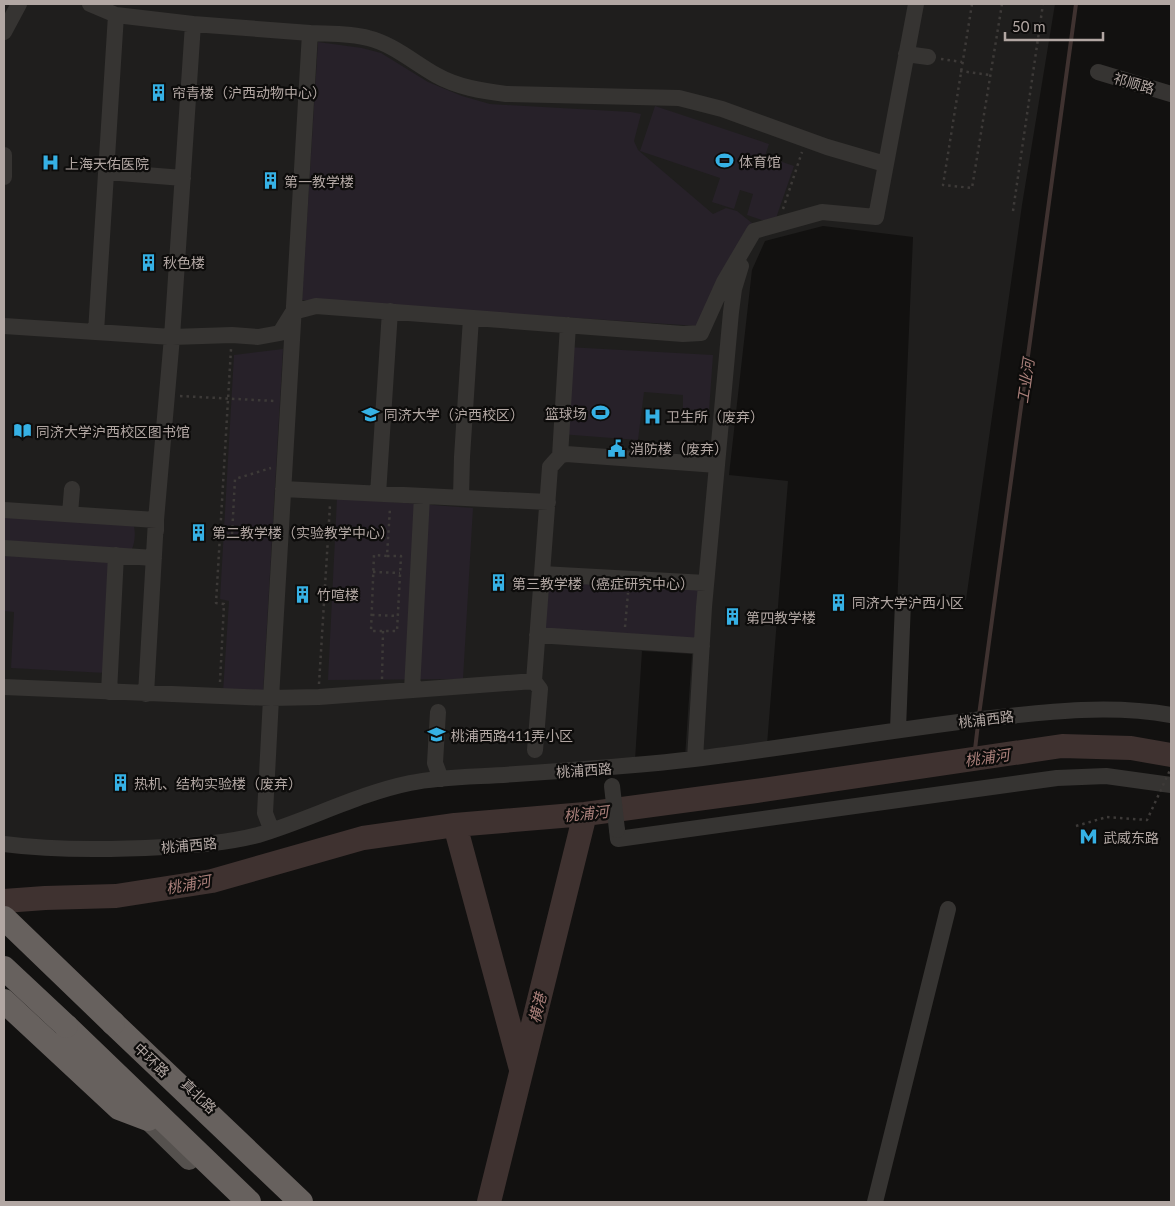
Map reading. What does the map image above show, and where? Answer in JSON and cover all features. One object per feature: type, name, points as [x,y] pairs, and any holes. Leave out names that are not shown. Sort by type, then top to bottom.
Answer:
[{"type":"highway","name":"中环路","points":[[4,918],[300,1202]]},
{"type":"highway","points":[[4,968],[249,1202]]},
{"type":"highway","points":[[4,1001],[120,1108],[148,1120]]},
{"type":"main road","name":"真北路","points":[[66,969],[310,1202]]},
{"type":"main road","points":[[4,978],[164,1137],[235,1202]]},
{"type":"street","points":[[4,32],[18,4]]},
{"type":"street","points":[[90,4],[116,15],[193,24],[368,38],[388,45],[438,76],[459,85],[482,91],[506,94],[679,98],[722,109],[806,140],[885,164]]},
{"type":"street","points":[[4,326],[172,337],[232,335],[258,337],[280,333],[293,312],[316,306],[683,334],[701,333],[724,282],[754,231],[822,212],[876,217],[916,4]]},
{"type":"street","points":[[96,332],[116,15]]},
{"type":"street","points":[[146,694],[156,520],[172,337],[193,24]]},
{"type":"street","points":[[265,830],[264,814],[310,33]]},
{"type":"street","points":[[906,54],[928,57]]},
{"type":"street","name":"祁顺路","points":[[1098,72],[1171,94]]},
{"type":"street","points":[[4,155],[4,177]]},
{"type":"street","points":[[107,172],[183,178]]},
{"type":"street","points":[[695,759],[706,583],[733,296],[742,262],[754,231]]},
{"type":"street","points":[[384,494],[390,312]]},
{"type":"street","points":[[461,497],[471,318]]},
{"type":"street","points":[[560,456],[568,325]]},
{"type":"street","points":[[535,750],[540,689],[534,681],[550,467],[560,456],[566,454],[717,465]]},
{"type":"street","points":[[70,514],[72,489]]},
{"type":"street","points":[[283,489],[548,502]]},
{"type":"street","points":[[412,690],[422,496]]},
{"type":"street","points":[[4,510],[156,520]]},
{"type":"street","points":[[4,548],[154,558]]},
{"type":"street","points":[[109,692],[116,555]]},
{"type":"street","points":[[542,574],[706,583]]},
{"type":"street","points":[[898,729],[903,602]]},
{"type":"street","points":[[537,635],[702,646]]},
{"type":"street","points":[[4,687],[271,698],[319,697],[534,681]]},
{"type":"street","name":"桃浦西路","points":[[4,844],[64,849],[117,850],[204,845],[233,841],[378,792],[441,779],[610,768],[695,759],[898,729],[1083,709],[1125,709],[1171,715]]},
{"type":"street","points":[[438,712],[434,763],[441,779]]},
{"type":"street","points":[[610,768],[618,840],[1057,778],[1106,776],[1171,785]]},
{"type":"street","points":[[875,1202],[948,909]]},
{"type":"path","points":[[972,4],[943,185],[972,188],[1002,4]]},
{"type":"path","points":[[1013,211],[1043,4]]},
{"type":"path","points":[[928,57],[962,62]]},
{"type":"path","points":[[960,71],[990,75]]},
{"type":"path","points":[[778,225],[806,140]]},
{"type":"path","points":[[219,697],[224,604],[216,602],[232,335]]},
{"type":"path","points":[[166,396],[288,402]]},
{"type":"path","points":[[220,535],[232,535],[235,479],[284,464]]},
{"type":"path","points":[[319,697],[331,491]]},
{"type":"path","points":[[384,494],[387,556]]},
{"type":"path","points":[[374,555],[387,556],[401,556],[397,631],[371,631],[374,555]]},
{"type":"path","points":[[373,572],[400,573]]},
{"type":"path","points":[[624,640],[629,579]]},
{"type":"path","points":[[371,615],[398,616]]},
{"type":"path","points":[[381,692],[383,631]]},
{"type":"path","points":[[1076,826],[1107,817],[1147,820],[1171,768]]},
{"type":"shaded area","name":"同济大学（沪西校区）","points":[[4,4],[1055,4],[1022,205],[966,600],[900,595],[892,722],[913,237],[823,226],[765,241],[752,270],[729,475],[788,481],[767,745],[685,757],[692,654],[642,651],[635,760],[438,774],[219,840],[136,847],[4,840]]},
{"type":"shaded area","points":[[318,42],[362,48],[381,53],[428,82],[462,96],[490,104],[641,114],[634,141],[638,150],[713,214],[726,208],[737,211],[752,223],[744,242],[698,326],[302,300]]},
{"type":"shaded area","name":"体育馆","points":[[655,106],[769,144],[765,156],[794,166],[774,224],[747,215],[753,194],[740,190],[734,209],[712,202],[720,178],[640,151]]},
{"type":"shaded area","name":"篮球场","points":[[567,347],[713,355],[709,411],[683,409],[683,395],[644,392],[638,440],[560,434]]},
{"type":"shaded area","points":[[283,349],[263,694],[223,692],[229,601],[220,599],[234,355]]},
{"type":"shaded area","points":[[337,498],[473,508],[463,679],[328,680]]},
{"type":"shaded area","points":[[4,514],[133,524],[135,533],[134,543],[132,549],[4,542]]},
{"type":"shaded area","points":[[4,553],[112,560],[106,673],[11,668],[14,612],[4,611]]},
{"type":"shaded area","points":[[550,580],[700,588],[697,640],[544,630]]},
{"type":"waterway","name":"工业河","points":[[979,715],[1076,4]]},
{"type":"waterway","name":"工业河","points":[[974,758],[978,724]]},
{"type":"waterway","name":"横港","points":[[4,901],[116,896],[212,881],[363,838],[455,825],[585,814],[1062,746],[1131,748],[1171,755]]},
{"type":"waterway","name":"横港","points":[[489,1202],[585,814]]},
{"type":"waterway","points":[[455,825],[521,1069]]},
{"type":"place","name":"帘青楼（沪西动物中心）","points":[[158,92]]},
{"type":"place","name":"体育馆","points":[[725,161]]},
{"type":"place","name":"上海天佑医院","points":[[51,163]]},
{"type":"place","name":"第一教学楼","points":[[270,181]]},
{"type":"place","name":"秋色楼","points":[[149,262]]},
{"type":"place","name":"篮球场","points":[[601,413]]},
{"type":"place","name":"同济大学（沪西校区）","points":[[370,414]]},
{"type":"place","name":"卫生所（废弃）","points":[[652,416]]},
{"type":"place","name":"同济大学沪西校区图书馆","points":[[22,431]]},
{"type":"place","name":"消防楼（废弃）","points":[[616,448]]},
{"type":"place","name":"第二教学楼（实验教学中心）","points":[[198,532]]},
{"type":"place","name":"第三教学楼（癌症研究中心）","points":[[498,583]]},
{"type":"place","name":"竹喧楼","points":[[303,594]]},
{"type":"place","name":"同济大学沪西小区","points":[[838,602]]},
{"type":"place","name":"第四教学楼","points":[[732,617]]},
{"type":"place","name":"桃浦西路411弄小区","points":[[437,735]]},
{"type":"place","name":"热机、结构实验楼（废弃）","points":[[120,783]]},
{"type":"place","name":"武威东路","points":[[1089,837]]},
{"type":"water label","name":"桃浦河","points":[[987,757]]},
{"type":"water label","name":"桃浦河","points":[[586,813]]},
{"type":"water label","name":"桃浦河","points":[[188,884]]}]
